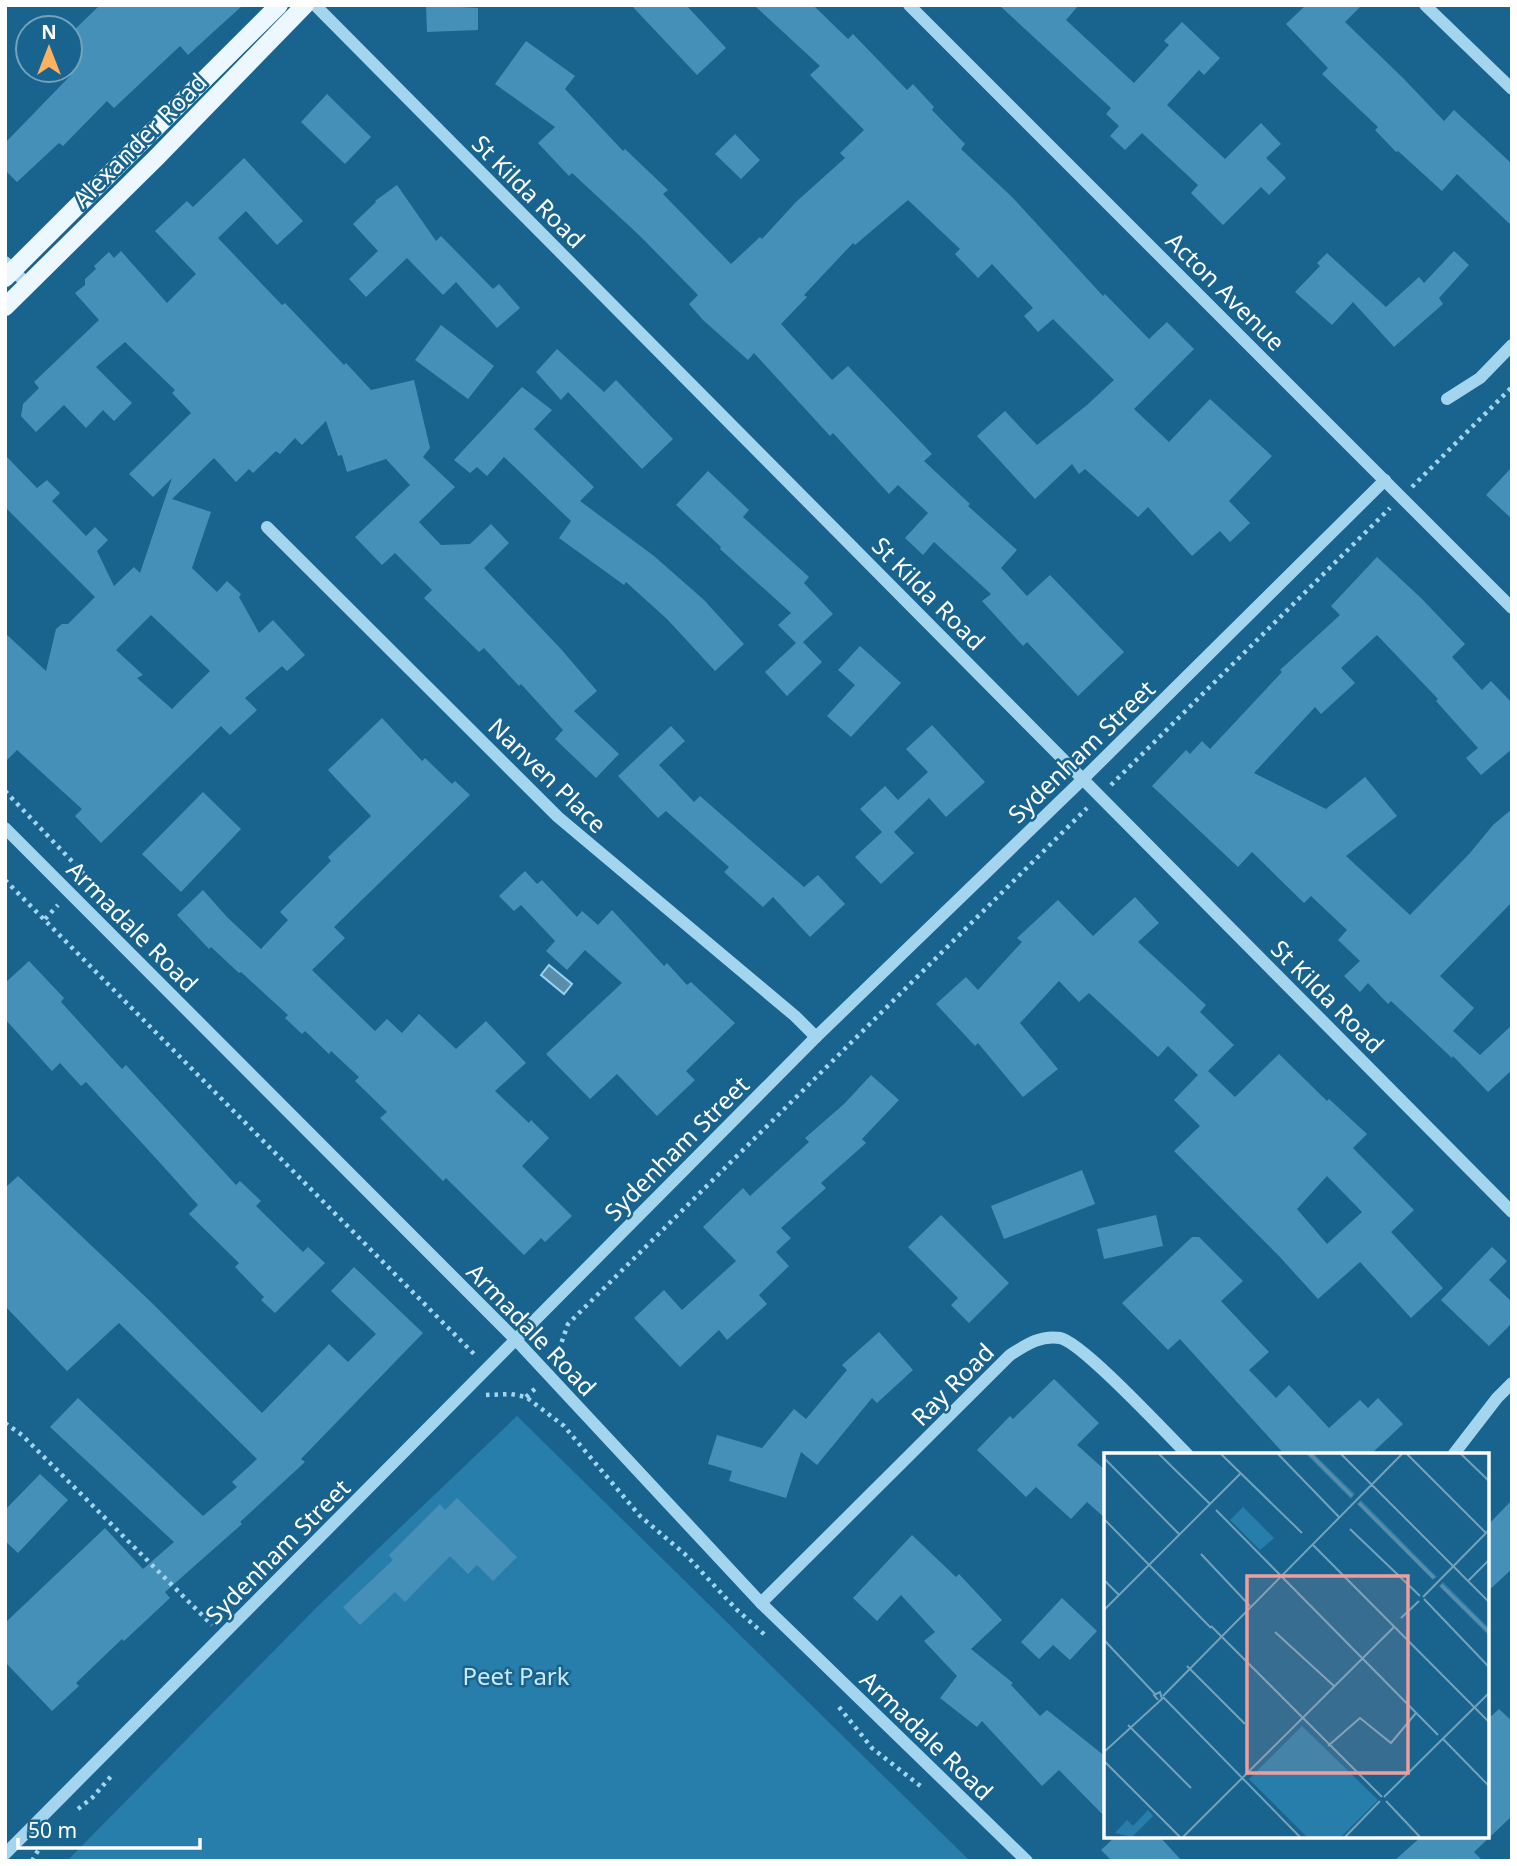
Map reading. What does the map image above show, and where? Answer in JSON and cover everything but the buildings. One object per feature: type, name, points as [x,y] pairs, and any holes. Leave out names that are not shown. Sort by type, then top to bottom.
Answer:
[{"type":"main road","name":"Alexander Road","points":[[8,270],[279,5]]},
{"type":"main road","name":"Alexander Road","points":[[5,307],[157,157],[305,5]]},
{"type":"street","name":"St Kilda Road","points":[[315,5],[1512,1212]]},
{"type":"street","name":"Acton Avenue","points":[[909,5],[1512,608]]},
{"type":"street","points":[[1425,5],[1512,89]]},
{"type":"street","points":[[8,270],[28,285]]},
{"type":"street","points":[[1447,399],[1480,378],[1512,345]]},
{"type":"street","name":"Sydenham Street","points":[[5,1854],[816,1037],[1083,779],[1385,480]]},
{"type":"street","name":"Nanven Place","points":[[267,527],[558,817],[795,1016],[816,1037]]},
{"type":"street","name":"Armadale Road","points":[[5,828],[516,1340],[761,1603],[1027,1861]]},
{"type":"street","name":"Ray Road","points":[[761,1603],[1010,1355],[1035,1340],[1062,1338],[1087,1354],[1186,1453]]},
{"type":"street","points":[[1455,1453],[1512,1383]]},
{"type":"path","points":[[549,1376],[568,1324],[1512,387]]},
{"type":"path","points":[[5,880],[488,1368]]},
{"type":"path","points":[[479,1396],[511,1394],[526,1397],[564,1426],[640,1516],[687,1556],[736,1609],[775,1643]]},
{"type":"path","points":[[5,1423],[22,1435],[222,1636]]},
{"type":"path","points":[[832,1697],[872,1748],[932,1794]]},
{"type":"path","points":[[73,1813],[92,1798],[120,1765]]},
{"type":"path","points":[[32,1860],[44,1840]]},
{"type":"green space","name":"Peet Park","points":[[517,1416],[970,1861],[67,1861],[317,1607]]},
{"type":"shaded area","points":[[549,965],[572,984],[564,994],[541,975]]}]
